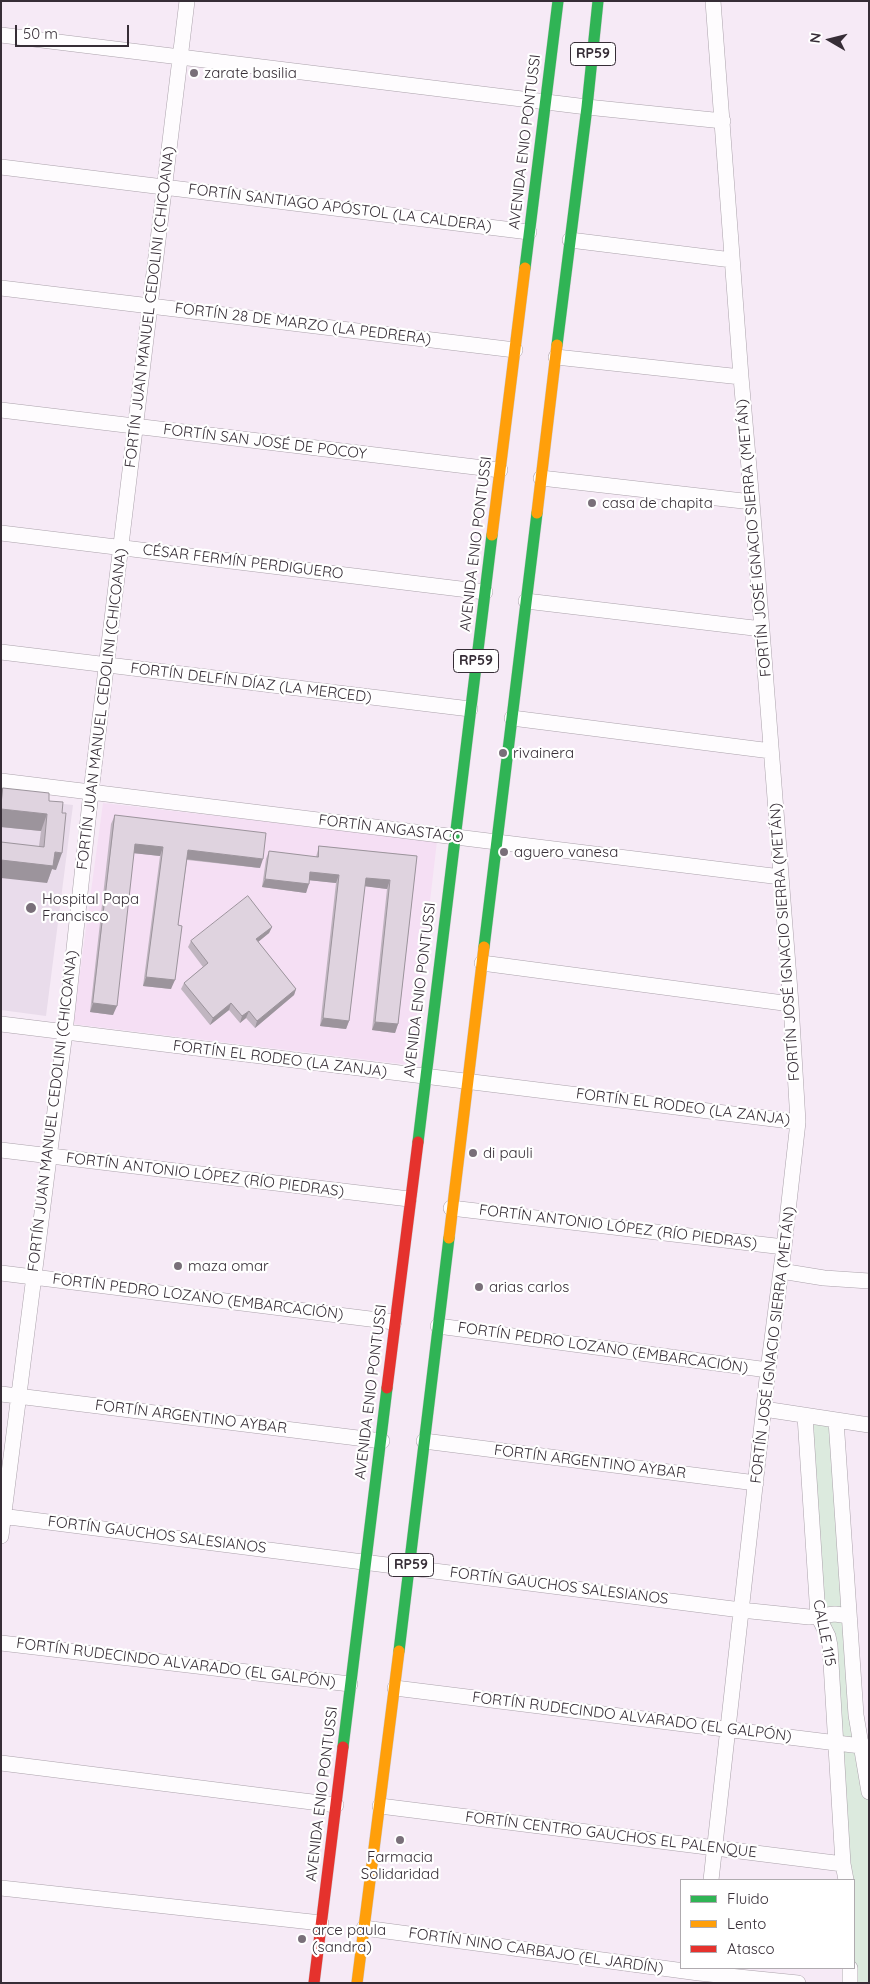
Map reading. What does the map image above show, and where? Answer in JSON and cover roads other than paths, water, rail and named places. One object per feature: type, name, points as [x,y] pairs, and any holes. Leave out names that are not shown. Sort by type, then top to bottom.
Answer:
[{"type":"main road","name":"AVENIDA ENIO PONTUSSI","points":[[314,1983],[350,1684],[382,1441],[409,1199],[558,1]]},
{"type":"main road","name":"RP59","points":[[357,1983],[410,1567],[451,1208],[587,107],[598,1]]},
{"type":"street","name":"FORTÍN JUAN MANUEL CEDOLINI (CHICOANA)","points":[[1,1536],[2,1516],[65,1032],[91,792],[187,1]]},
{"type":"street","name":"FORTÍN JOSÉ IGNACIO SIERRA (METÁN)","points":[[711,1879],[768,1370],[798,1122],[791,1004],[713,1]]},
{"type":"street","points":[[1,35],[545,102],[723,121]]},
{"type":"street","name":"FORTÍN SANTIAGO APÓSTOL (LA CALDERA)","points":[[1,167],[529,232]]},
{"type":"street","points":[[570,240],[732,260]]},
{"type":"street","name":"FORTÍN 28 DE MARZO (LA PEDRERA)","points":[[1,288],[515,350]]},
{"type":"street","points":[[556,357],[741,377]]},
{"type":"street","name":"FORTÍN SAN JOSÉ DE POCOY","points":[[1,410],[500,470]]},
{"type":"street","points":[[541,478],[752,502]]},
{"type":"street","name":"CÉSAR FERMÍN PERDIGUERO","points":[[1,533],[485,592]]},
{"type":"street","points":[[526,601],[762,629]]},
{"type":"street","name":"FORTÍN DELFÍN DÍAZ (LA MERCED)","points":[[1,652],[470,710]]},
{"type":"street","points":[[512,718],[771,751]]},
{"type":"street","name":"FORTÍN ANGASTACO","points":[[1,781],[781,877]]},
{"type":"street","points":[[482,963],[791,1004]]},
{"type":"street","name":"FORTÍN EL RODEO (LA ZANJA)","points":[[1,1024],[798,1122]]},
{"type":"street","name":"FORTÍN ANTONIO LÓPEZ (RÍO PIEDRAS)","points":[[1,1150],[409,1199]]},
{"type":"street","name":"FORTÍN ANTONIO LÓPEZ (RÍO PIEDRAS)","points":[[451,1208],[784,1247]]},
{"type":"street","points":[[781,1271],[824,1278],[869,1281]]},
{"type":"street","name":"FORTÍN PEDRO LOZANO (EMBARCACIÓN)","points":[[1,1273],[394,1322]]},
{"type":"street","name":"FORTÍN PEDRO LOZANO (EMBARCACIÓN)","points":[[438,1326],[768,1370]]},
{"type":"street","name":"FORTÍN ARGENTINO AYBAR","points":[[1,1394],[382,1441]]},
{"type":"street","points":[[764,1409],[869,1425]]},
{"type":"street","name":"CALLE 115","points":[[806,1416],[818,1616],[828,1636],[830,1646],[843,1864],[846,1879]]},
{"type":"street","points":[[836,1420],[856,1715],[865,1747],[869,1792]]},
{"type":"street","name":"FORTÍN ARGENTINO AYBAR","points":[[424,1441],[756,1483]]},
{"type":"street","name":"FORTÍN GAUCHOS SALESIANOS","points":[[2,1516],[741,1610],[818,1616],[835,1614],[849,1616]]},
{"type":"street","name":"FORTÍN RUDECINDO ALVARADO (EL GALPÓN)","points":[[1,1642],[350,1684]]},
{"type":"street","name":"FORTÍN RUDECINDO ALVARADO (EL GALPÓN)","points":[[395,1688],[865,1747]]},
{"type":"street","points":[[1,1763],[336,1804]]},
{"type":"street","name":"FORTÍN CENTRO GAUCHOS EL PALENQUE","points":[[380,1806],[843,1864]]},
{"type":"street","points":[[1,1888],[321,1923]]},
{"type":"street","name":"FORTÍN NINO CARBAJO (EL JARDÍN)","points":[[364,1928],[699,1974],[798,1983]]},
{"type":"street","points":[[850,1969],[850,1983]]},
{"type":"place","name":"zarate basilia","points":[[194,73]]},
{"type":"place","name":"casa de chapita","points":[[592,503]]},
{"type":"place","name":"rivainera","points":[[503,753]]},
{"type":"place","name":"aguero vanesa","points":[[504,852]]},
{"type":"place","name":"Hospital Papa Francisco","points":[[31,908]]},
{"type":"place","name":"di pauli","points":[[473,1153]]},
{"type":"place","name":"maza omar","points":[[178,1266]]},
{"type":"place","name":"arias carlos","points":[[479,1287]]},
{"type":"place","name":"Farmacia Solidaridad","points":[[400,1840]]},
{"type":"place","name":"arce paula (sandra)","points":[[302,1939]]}]
